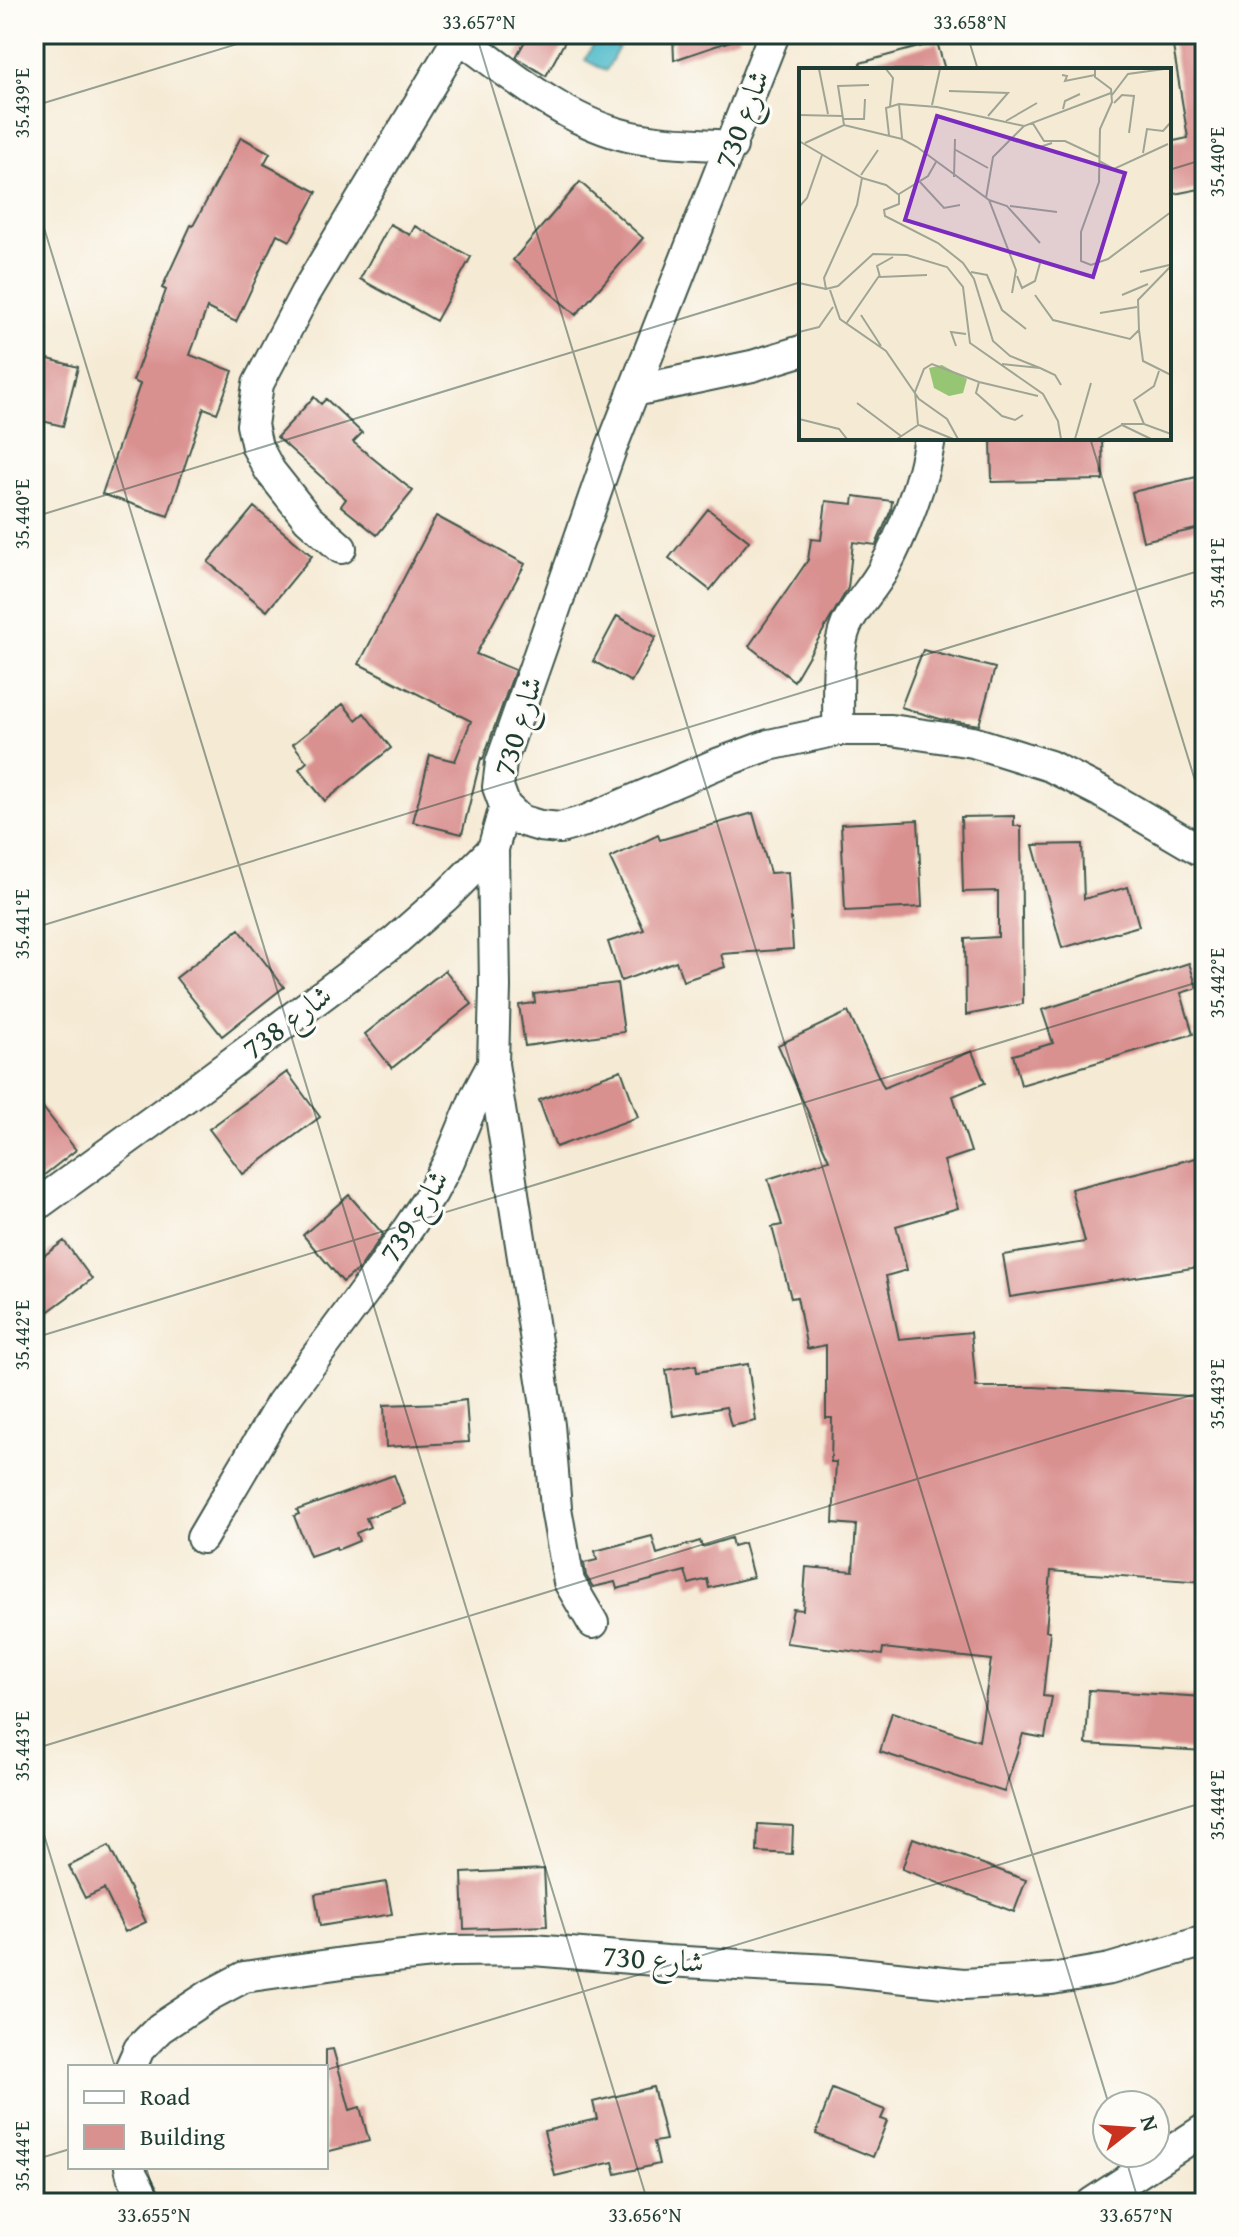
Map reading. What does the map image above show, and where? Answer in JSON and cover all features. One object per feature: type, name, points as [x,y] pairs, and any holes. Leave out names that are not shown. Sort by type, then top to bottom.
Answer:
[{"type":"street","name":"شارع 730","points":[[774,34],[612,446],[501,763],[498,787],[505,806],[520,820],[560,828],[585,821],[769,745],[838,730],[891,730],[973,742],[1050,766],[1205,853]]},
{"type":"street","points":[[341,548],[308,519],[270,471],[257,447],[252,425],[258,384],[305,294],[457,35],[550,101],[589,122],[620,134],[732,146]]},
{"type":"street","points":[[634,391],[752,366],[799,352]]},
{"type":"street","points":[[838,730],[839,671],[846,626],[883,570],[908,515],[930,440]]},
{"type":"street","name":"شارع 738","points":[[34,1207],[395,941],[493,849],[505,806]]},
{"type":"street","name":"شارع 739","points":[[202,1538],[281,1404],[381,1269],[432,1193],[493,1064],[493,849]]},
{"type":"street","points":[[493,1064],[549,1425],[556,1508],[566,1567],[569,1582],[593,1623]]},
{"type":"street","name":"شارع 730","points":[[132,2065],[139,2049],[160,2028],[244,1977],[357,1961],[451,1951],[533,1950],[830,1970],[963,1984],[1052,1979],[1110,1969],[1205,1941]]},
{"type":"street","points":[[1092,2203],[1205,2129]]},
{"type":"street","points":[[130,2169],[147,2203]]},
{"type":"water","points":[[599,34],[626,34],[606,71],[585,60]]},
{"type":"building","points":[[529,34],[569,34],[546,76],[516,57]]},
{"type":"building","points":[[673,34],[738,34],[739,38],[674,60]]},
{"type":"building","points":[[1171,34],[1205,34],[1205,188],[1171,195],[1171,142],[1188,138]]},
{"type":"building","points":[[937,42],[944,68],[861,68],[860,63]]},
{"type":"building","points":[[241,137],[270,153],[264,164],[317,192],[290,241],[277,234],[236,322],[207,308],[190,355],[233,371],[217,413],[204,408],[168,516],[102,494],[140,384],[133,381],[166,290],[162,288],[191,225]]},
{"type":"building","points":[[580,182],[643,238],[576,315],[513,260]]},
{"type":"building","points":[[390,224],[410,235],[415,226],[471,257],[436,321],[360,279]]},
{"type":"building","points":[[34,355],[78,367],[63,426],[34,419]]},
{"type":"building","points":[[314,397],[321,404],[326,399],[362,433],[353,442],[413,491],[377,535],[341,506],[346,499],[277,437]]},
{"type":"building","points":[[991,440],[1102,440],[1103,480],[992,482]]},
{"type":"building","points":[[1205,475],[1205,527],[1143,541],[1132,492]]},
{"type":"building","points":[[854,496],[892,501],[891,510],[876,545],[853,542],[848,588],[794,681],[749,646],[808,560],[811,539],[821,540],[826,501],[853,504]]},
{"type":"building","points":[[254,507],[312,556],[267,611],[208,562]]},
{"type":"building","points":[[708,509],[749,541],[710,590],[669,558]]},
{"type":"building","points":[[436,516],[525,564],[476,654],[515,670],[481,758],[462,834],[413,822],[430,755],[455,761],[471,721],[359,664]]},
{"type":"building","points":[[617,616],[656,637],[631,682],[593,661]]},
{"type":"building","points":[[923,650],[995,668],[979,725],[940,719],[901,707]]},
{"type":"building","points":[[343,704],[356,720],[364,713],[391,748],[325,801],[299,769],[307,762],[293,744]]},
{"type":"building","points":[[753,813],[770,873],[788,872],[793,949],[721,954],[725,967],[683,981],[676,961],[621,981],[608,942],[644,930],[610,858],[658,835],[660,840]]},
{"type":"building","points":[[1014,816],[1014,826],[1021,826],[1023,1004],[966,1015],[965,939],[998,937],[998,891],[963,892],[961,817]]},
{"type":"building","points":[[918,820],[922,907],[845,911],[841,824]]},
{"type":"building","points":[[1082,844],[1084,899],[1128,887],[1139,926],[1062,948],[1033,845]]},
{"type":"building","points":[[239,929],[284,987],[222,1036],[176,978]]},
{"type":"building","points":[[1189,963],[1197,988],[1181,993],[1193,1034],[1021,1085],[1013,1055],[1053,1043],[1042,1010]]},
{"type":"building","points":[[445,970],[472,1004],[392,1068],[365,1034]]},
{"type":"building","points":[[617,983],[624,1032],[525,1046],[519,1005],[535,1003],[534,994]]},
{"type":"building","points":[[848,1012],[884,1088],[972,1051],[985,1083],[953,1096],[971,1152],[944,1161],[958,1208],[896,1226],[907,1270],[886,1276],[899,1339],[971,1332],[976,1387],[1034,1387],[1205,1397],[1205,1582],[1051,1571],[1046,1631],[1050,1631],[1043,1696],[1052,1697],[1045,1738],[1023,1734],[1004,1792],[880,1752],[892,1712],[979,1741],[991,1660],[883,1648],[882,1655],[786,1643],[793,1609],[803,1610],[806,1567],[853,1571],[856,1525],[833,1523],[836,1462],[831,1462],[832,1418],[826,1418],[826,1345],[807,1349],[797,1297],[791,1298],[772,1227],[782,1225],[768,1179],[829,1160],[778,1045]]},
{"type":"building","points":[[621,1070],[638,1117],[556,1147],[539,1100]]},
{"type":"building","points":[[287,1072],[320,1117],[243,1174],[209,1129]]},
{"type":"building","points":[[34,1096],[76,1150],[34,1183]]},
{"type":"building","points":[[1196,1158],[1205,1191],[1205,1266],[1010,1297],[1003,1255],[1085,1242],[1071,1189]]},
{"type":"building","points":[[349,1195],[383,1234],[360,1268],[343,1282],[303,1235]]},
{"type":"building","points":[[64,1241],[92,1279],[34,1322],[34,1263]]},
{"type":"building","points":[[748,1364],[756,1421],[731,1426],[726,1407],[673,1416],[666,1370],[696,1365],[697,1372]]},
{"type":"building","points":[[466,1400],[469,1442],[386,1447],[384,1405]]},
{"type":"building","points":[[394,1475],[405,1504],[366,1518],[370,1527],[356,1533],[359,1541],[310,1556],[294,1516],[299,1514],[297,1510]]},
{"type":"building","points":[[652,1536],[657,1554],[700,1541],[702,1547],[731,1538],[733,1546],[744,1543],[753,1577],[709,1588],[707,1579],[689,1584],[685,1571],[617,1589],[615,1582],[593,1587],[586,1576],[584,1563],[597,1560],[595,1551]]},
{"type":"building","points":[[1089,1690],[1205,1697],[1205,1751],[1086,1744]]},
{"type":"building","points":[[758,1824],[793,1826],[792,1854],[757,1852]]},
{"type":"building","points":[[913,1838],[1026,1880],[1014,1912],[902,1869]]},
{"type":"building","points":[[109,1846],[146,1922],[125,1932],[104,1889],[85,1898],[69,1866]]},
{"type":"building","points":[[544,1869],[547,1926],[464,1929],[462,1873]]},
{"type":"building","points":[[386,1882],[392,1914],[320,1926],[315,1894]]},
{"type":"building","points":[[333,2049],[350,2110],[360,2107],[369,2141],[328,2151],[328,2065],[326,2050]]},
{"type":"building","points":[[653,2087],[666,2140],[654,2142],[659,2164],[616,2174],[613,2162],[555,2176],[544,2131],[597,2119],[593,2102]]},
{"type":"building","points":[[832,2089],[885,2110],[881,2119],[887,2121],[873,2157],[816,2134]]}]
